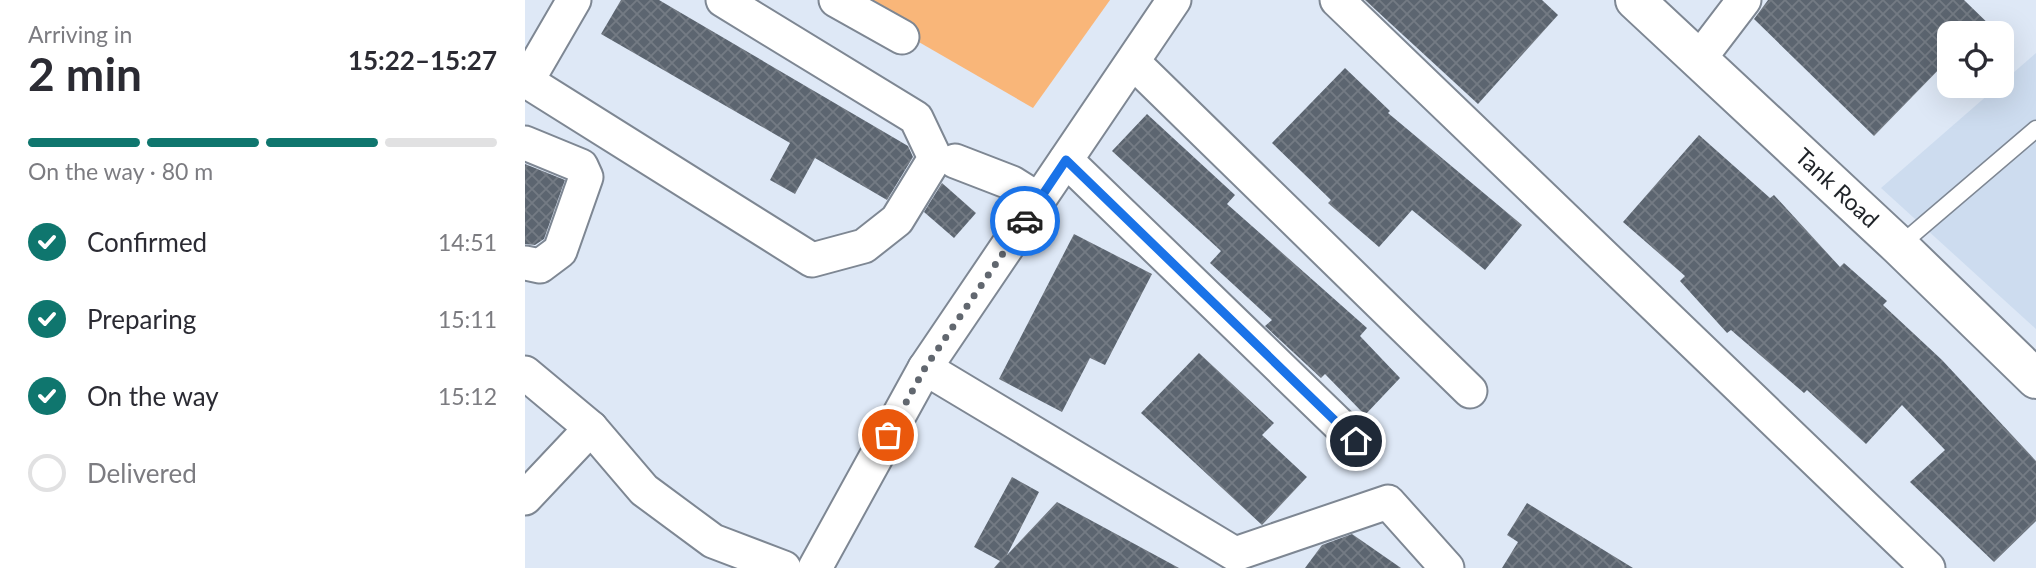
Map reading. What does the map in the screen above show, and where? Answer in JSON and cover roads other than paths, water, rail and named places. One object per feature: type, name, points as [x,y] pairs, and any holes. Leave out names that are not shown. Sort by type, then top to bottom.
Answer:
[{"type":"street","points":[[573,0],[526,80],[812,260],[864,246],[897,220],[935,158],[916,118],[723,0]]},
{"type":"street","points":[[836,0],[902,37]]},
{"type":"street","points":[[815,568],[925,368],[1174,0]]},
{"type":"street","points":[[1337,0],[1928,568]]},
{"type":"street","name":"Tank Road","points":[[1635,0],[1899,246],[2036,379]]},
{"type":"street","points":[[1699,59],[1744,0]]},
{"type":"street","points":[[1133,62],[1470,391]]},
{"type":"street","points":[[525,143],[581,166],[586,177],[560,251],[540,267],[525,263]]},
{"type":"street","points":[[1066,160],[1356,441]]},
{"type":"street","points":[[955,161],[1012,183],[1039,200]]},
{"type":"street","points":[[925,368],[1235,554],[1388,502],[1447,568]]},
{"type":"street","points":[[525,373],[591,428],[644,491],[712,541],[784,568]]},
{"type":"street","points":[[525,498],[591,428]]},
{"type":"lane","points":[[1899,246],[2036,129]]}]
